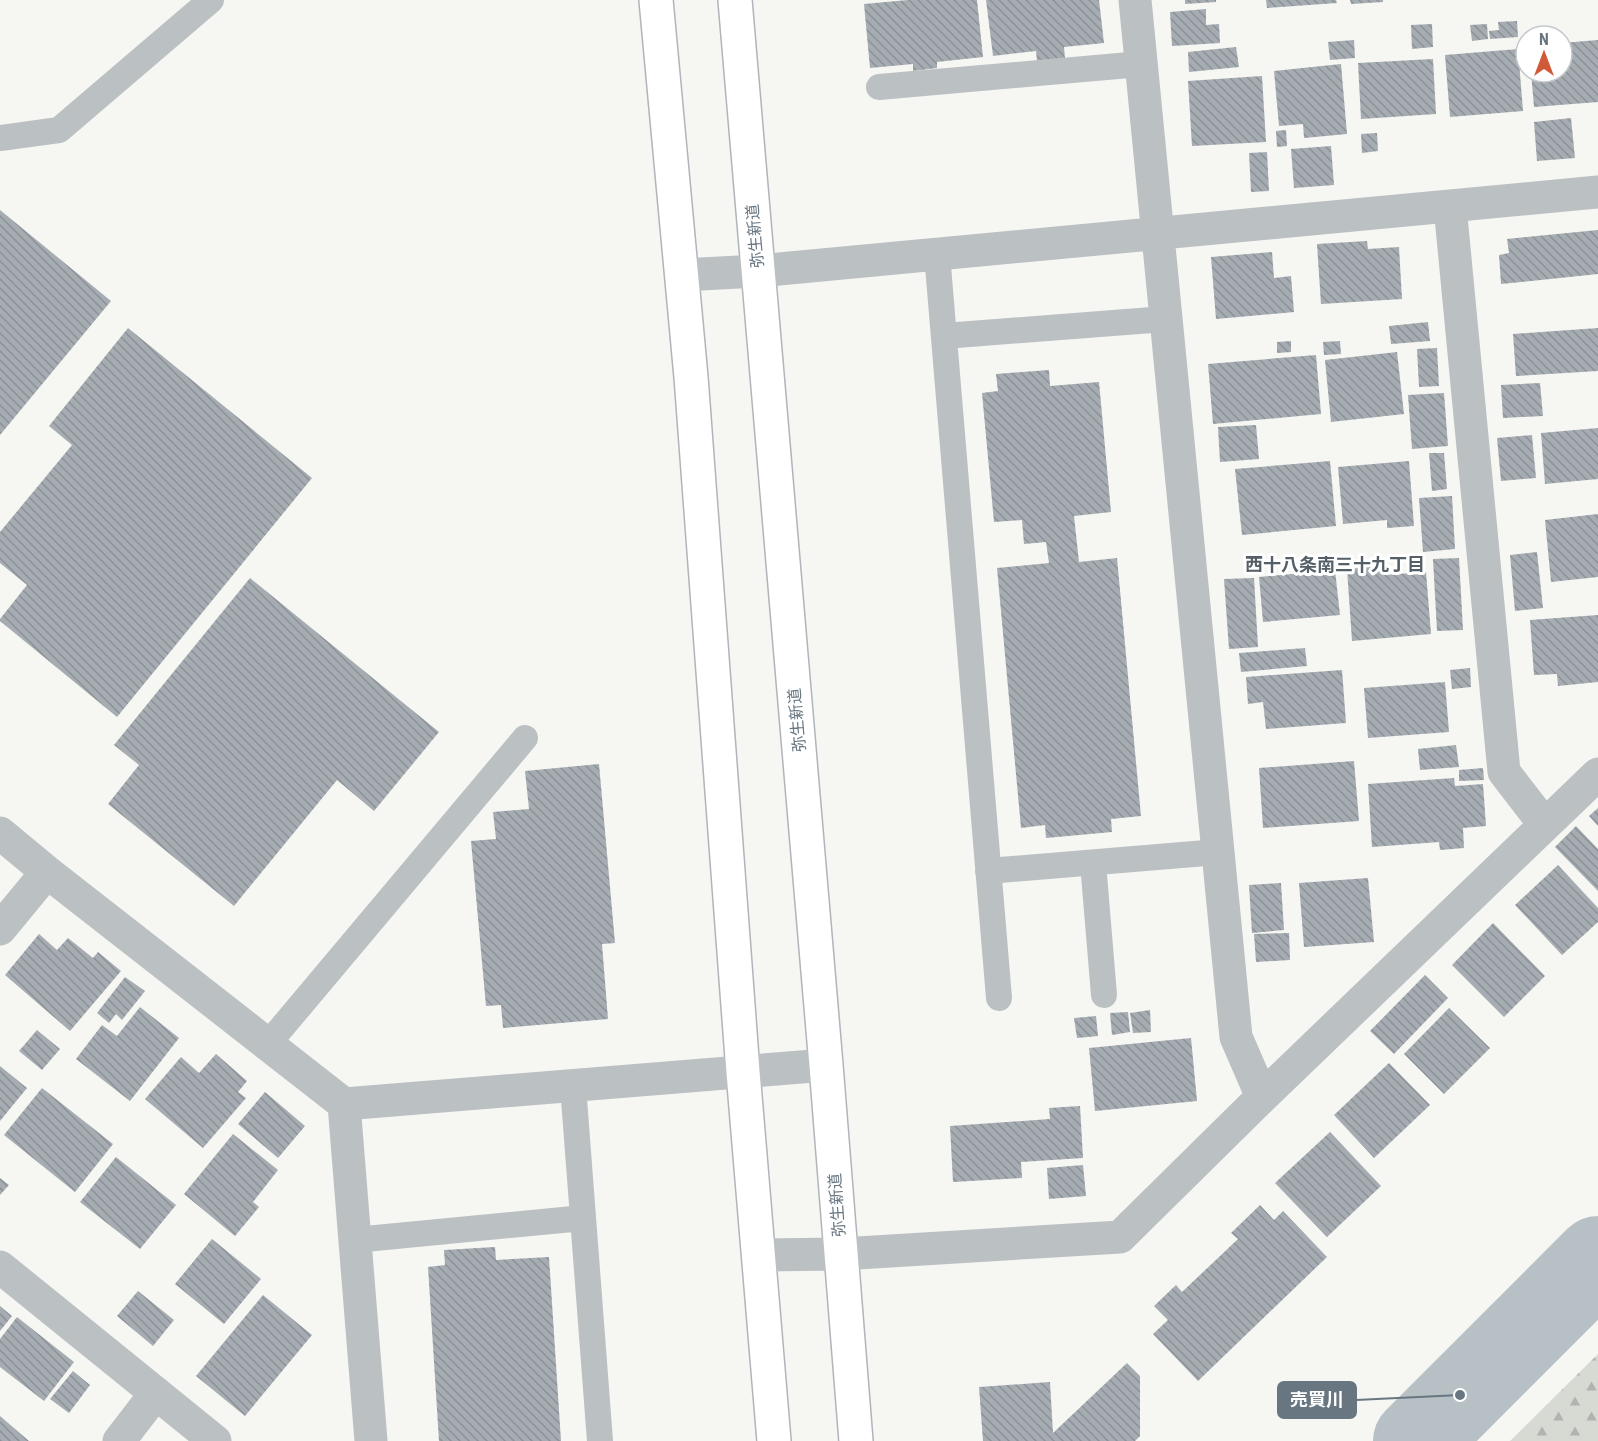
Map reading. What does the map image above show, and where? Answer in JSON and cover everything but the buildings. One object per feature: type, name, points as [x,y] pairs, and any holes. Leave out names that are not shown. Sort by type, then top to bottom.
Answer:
[{"type":"street","points":[[656,0],[692,377],[743,1072],[774,1441]]},
{"type":"street","name":"弥生新道","points":[[735,0],[856,1441]]},
{"type":"street","points":[[1134,0],[1236,1037],[1262,1097]]},
{"type":"street","points":[[682,275],[758,271],[1598,192]]},
{"type":"street","points":[[1450,206],[1504,772],[1545,825]]},
{"type":"street","points":[[759,1255],[841,1254],[1120,1237],[1598,774]]},
{"type":"street","points":[[0,833],[344,1104],[826,1065]]},
{"type":"street","points":[[0,929],[47,872]]},
{"type":"street","points":[[344,1104],[371,1441]]},
{"type":"street","points":[[0,1268],[215,1441]]},
{"type":"street","points":[[119,1441],[156,1393]]},
{"type":"lane","points":[[0,138],[59,130],[211,0]]},
{"type":"lane","points":[[879,87],[1141,64]]},
{"type":"lane","points":[[937,254],[999,998]]},
{"type":"lane","points":[[944,336],[1165,319]]},
{"type":"lane","points":[[268,1044],[525,738]]},
{"type":"lane","points":[[988,871],[1218,852]]},
{"type":"lane","points":[[1093,863],[1104,995]]},
{"type":"lane","points":[[573,1086],[600,1441]]},
{"type":"lane","points":[[355,1240],[583,1218]]},
{"type":"green space","points":[[1598,1354],[1598,1441],[1510,1441]]},
{"type":"waterway","points":[[1416,1441],[1598,1259]]},
{"type":"place","name":"売買川","points":[[1460,1395]]},
{"type":"district","name":"西十八条南三十九丁目","points":[[1335,564]]}]
